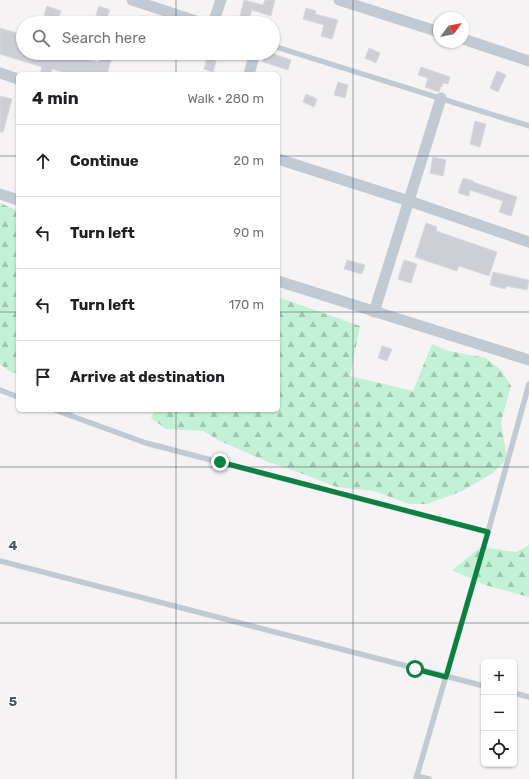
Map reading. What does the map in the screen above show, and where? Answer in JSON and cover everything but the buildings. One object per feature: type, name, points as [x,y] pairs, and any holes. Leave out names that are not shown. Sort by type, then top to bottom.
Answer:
[{"type":"street","points":[[132,0],[181,16]]},
{"type":"street","points":[[216,16],[221,0]]},
{"type":"street","points":[[339,0],[433,30]]},
{"type":"street","points":[[469,41],[529,60]]},
{"type":"street","points":[[250,72],[253,60]]},
{"type":"street","points":[[0,74],[16,78]]},
{"type":"street","points":[[374,312],[441,98]]},
{"type":"street","points":[[280,160],[410,201],[529,242]]},
{"type":"street","points":[[0,194],[16,199]]},
{"type":"street","points":[[280,282],[529,360]]},
{"type":"lane","points":[[280,48],[529,126]]},
{"type":"lane","points":[[429,779],[417,777],[529,384]]},
{"type":"lane","points":[[0,390],[16,396]]},
{"type":"lane","points":[[61,412],[146,443],[488,532]]},
{"type":"lane","points":[[0,560],[481,685]]},
{"type":"lane","points":[[517,694],[529,697]]},
{"type":"green space","points":[[0,203],[16,210],[16,373],[12,373],[0,364]]},
{"type":"green space","points":[[280,298],[360,326],[350,376],[413,391],[432,344],[449,351],[486,358],[501,370],[511,386],[501,422],[507,459],[493,473],[462,491],[427,504],[409,504],[374,491],[337,487],[266,461],[218,440],[203,431],[166,429],[151,418],[154,412],[280,412]]},
{"type":"green space","points":[[529,545],[529,597],[485,585],[452,570],[481,547],[516,552]]},
{"type":"route","points":[[220,462],[488,532],[446,677],[415,669]]}]
